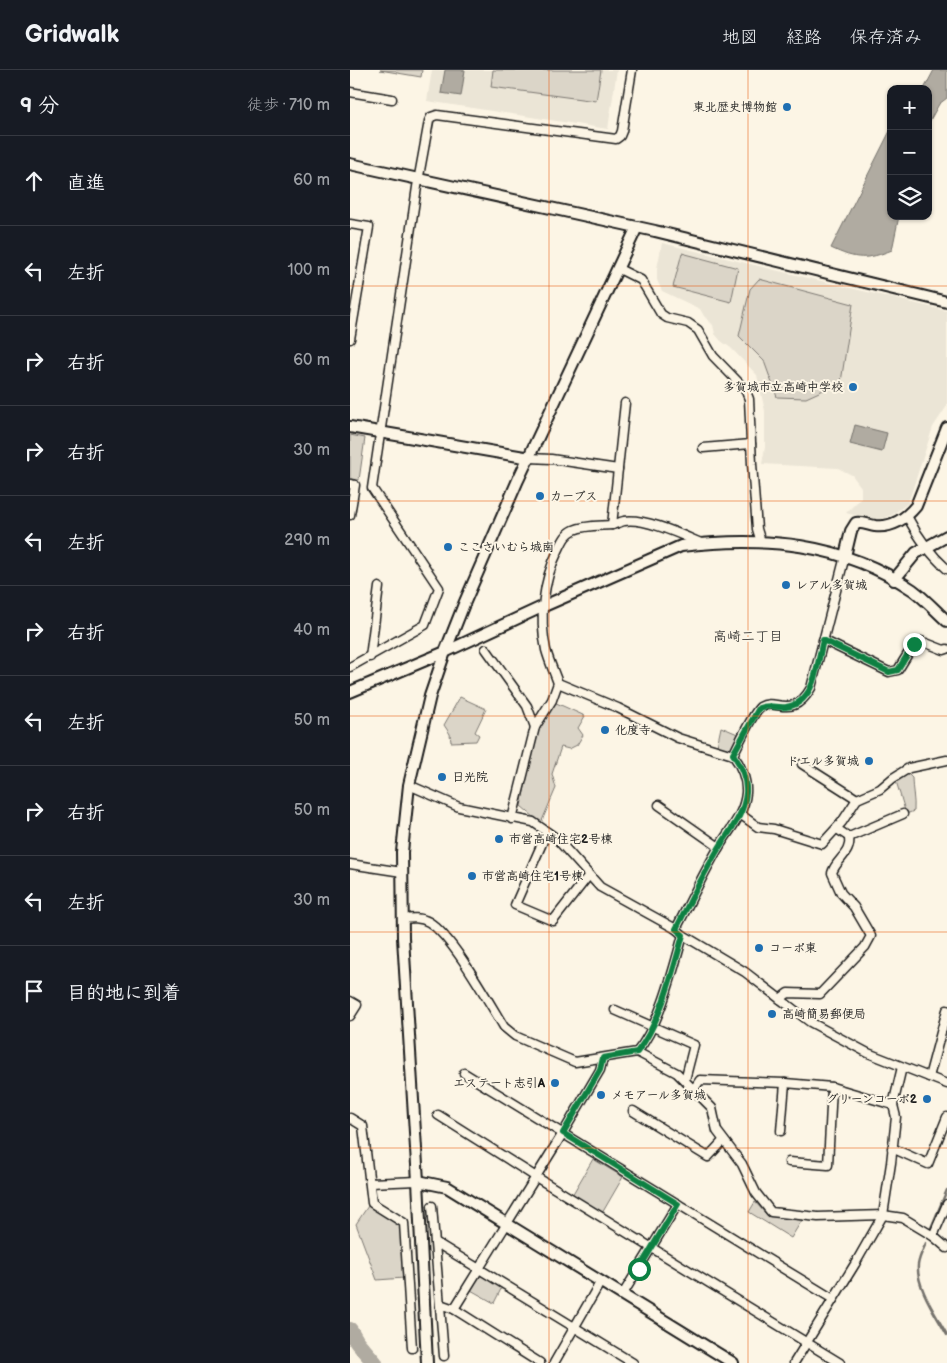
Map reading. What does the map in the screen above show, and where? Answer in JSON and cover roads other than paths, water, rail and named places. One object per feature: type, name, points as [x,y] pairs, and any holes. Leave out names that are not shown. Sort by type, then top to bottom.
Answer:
[{"type":"street","points":[[350,667],[425,625],[439,588],[372,488],[379,432],[429,121],[434,115],[616,139],[620,136],[623,126],[632,70]]},
{"type":"street","points":[[350,92],[392,99]]},
{"type":"street","points":[[350,164],[637,227],[947,302]]},
{"type":"street","points":[[350,224],[369,227],[350,339]]},
{"type":"street","points":[[426,1363],[418,1181],[402,918],[402,852],[409,785],[430,696],[471,586],[637,227]]},
{"type":"street","points":[[617,268],[641,280],[661,314],[667,318],[688,324],[698,330],[714,356],[745,389],[749,399],[758,529],[761,542]]},
{"type":"street","points":[[612,525],[625,403]]},
{"type":"street","points":[[350,427],[530,458],[551,459],[618,469]]},
{"type":"street","points":[[733,754],[759,708],[766,705],[785,707],[806,698],[811,688],[851,531],[856,523],[877,526],[887,525],[907,516],[919,500],[947,428]]},
{"type":"street","points":[[703,448],[751,444]]},
{"type":"street","points":[[350,484],[355,485],[350,515]]},
{"type":"street","points":[[907,516],[916,534],[934,558],[947,569]]},
{"type":"street","points":[[512,819],[535,727],[552,700],[558,683],[546,650],[543,622],[545,587],[551,565],[564,538],[573,530],[612,525],[625,520],[638,521],[670,530],[701,543]]},
{"type":"street","points":[[894,580],[916,552],[947,536]]},
{"type":"street","points":[[350,692],[445,652],[681,546],[701,543],[761,542],[797,544],[845,556],[912,590],[947,621]]},
{"type":"street","points":[[370,657],[380,587]]},
{"type":"street","points":[[823,640],[889,672],[898,670],[914,644],[921,640],[944,650],[947,649]]},
{"type":"street","points":[[486,650],[528,706],[535,727]]},
{"type":"street","points":[[558,683],[618,708],[678,738],[733,754],[737,760],[745,779],[746,792],[740,814],[719,847],[676,929]]},
{"type":"street","points":[[740,814],[758,827],[774,829],[822,844],[837,829],[857,799],[880,789],[909,768],[947,760]]},
{"type":"street","points":[[802,764],[857,799]]},
{"type":"street","points":[[409,785],[460,807],[533,822],[556,838],[600,887],[676,929],[745,972],[810,1022],[868,1052],[947,1084]]},
{"type":"street","points":[[659,805],[719,847]]},
{"type":"street","points":[[849,837],[903,814]]},
{"type":"street","points":[[780,999],[788,993],[820,994],[865,948],[871,936],[854,907],[841,893],[832,873],[834,866],[847,852],[850,845],[849,837],[837,829]]},
{"type":"street","points":[[547,832],[515,905],[553,921],[589,875]]},
{"type":"street","points":[[350,864],[402,872]]},
{"type":"street","points":[[402,918],[419,918],[428,921],[437,928],[454,948],[504,1027],[516,1036],[575,1062],[637,1052],[677,1073],[712,1108],[717,1130],[723,1141],[742,1164],[756,1193],[771,1212],[818,1217],[883,1215],[903,1218],[947,1248]]},
{"type":"street","points":[[637,1052],[653,1028],[675,965],[683,935]]},
{"type":"street","points":[[350,1001],[357,1005],[350,1016]]},
{"type":"street","points":[[615,1010],[694,1046],[685,1080]]},
{"type":"street","points":[[929,1077],[947,1010]]},
{"type":"street","points":[[454,1309],[563,1133],[600,1070],[603,1058]]},
{"type":"street","points":[[794,1363],[883,1215],[892,1163],[896,1117],[893,1105],[902,1067]]},
{"type":"street","points":[[464,1073],[833,1299]]},
{"type":"street","points":[[694,1089],[700,1080],[785,1082],[832,1087],[893,1105]]},
{"type":"street","points":[[781,1130],[785,1082]]},
{"type":"street","points":[[789,1162],[828,1165],[832,1087]]},
{"type":"street","points":[[633,1111],[708,1157],[723,1141]]},
{"type":"street","points":[[438,1115],[840,1363]]},
{"type":"street","points":[[350,1118],[362,1126],[372,1203],[404,1223],[412,1348]]},
{"type":"street","points":[[892,1148],[928,1164],[947,1118]]},
{"type":"street","points":[[370,1183],[418,1181],[447,1187],[733,1363]]},
{"type":"street","points":[[623,1294],[678,1204]]},
{"type":"street","points":[[932,1236],[947,1204]]},
{"type":"street","points":[[432,1206],[444,1356]]},
{"type":"street","points":[[435,1242],[633,1363]]},
{"type":"street","points":[[554,1363],[601,1281]]},
{"type":"street","points":[[440,1304],[454,1309],[540,1363]]},
{"type":"waterway","points":[[931,1228],[947,1190]]},
{"type":"waterway","points":[[926,1243],[918,1265],[920,1283],[947,1335]]},
{"type":"waterway","points":[[350,1330],[357,1342],[375,1363]]},
{"type":"place","name":"東北歴史博物館","points":[[787,107]]},
{"type":"place","name":"多賀城市立高崎中学校","points":[[853,387]]},
{"type":"place","name":"カーブス","points":[[540,496]]},
{"type":"place","name":"ここさいむら城南","points":[[448,547]]},
{"type":"place","name":"レアル多賀城","points":[[786,585]]},
{"type":"place","name":"化度寺","points":[[605,730]]},
{"type":"place","name":"ドエル多賀城","points":[[869,761]]},
{"type":"place","name":"日光院","points":[[442,777]]},
{"type":"place","name":"市営高崎住宅2号棟","points":[[499,839]]},
{"type":"place","name":"市営高崎住宅1号棟","points":[[472,876]]},
{"type":"place","name":"コーポ東","points":[[759,948]]},
{"type":"place","name":"高崎簡易郵便局","points":[[772,1014]]},
{"type":"place","name":"エステート志引A","points":[[555,1083]]},
{"type":"place","name":"メモアール多賀城","points":[[601,1095]]},
{"type":"place","name":"グリーンコーポ2","points":[[927,1099]]},
{"type":"district","name":"高崎二丁目","points":[[748,636]]}]
